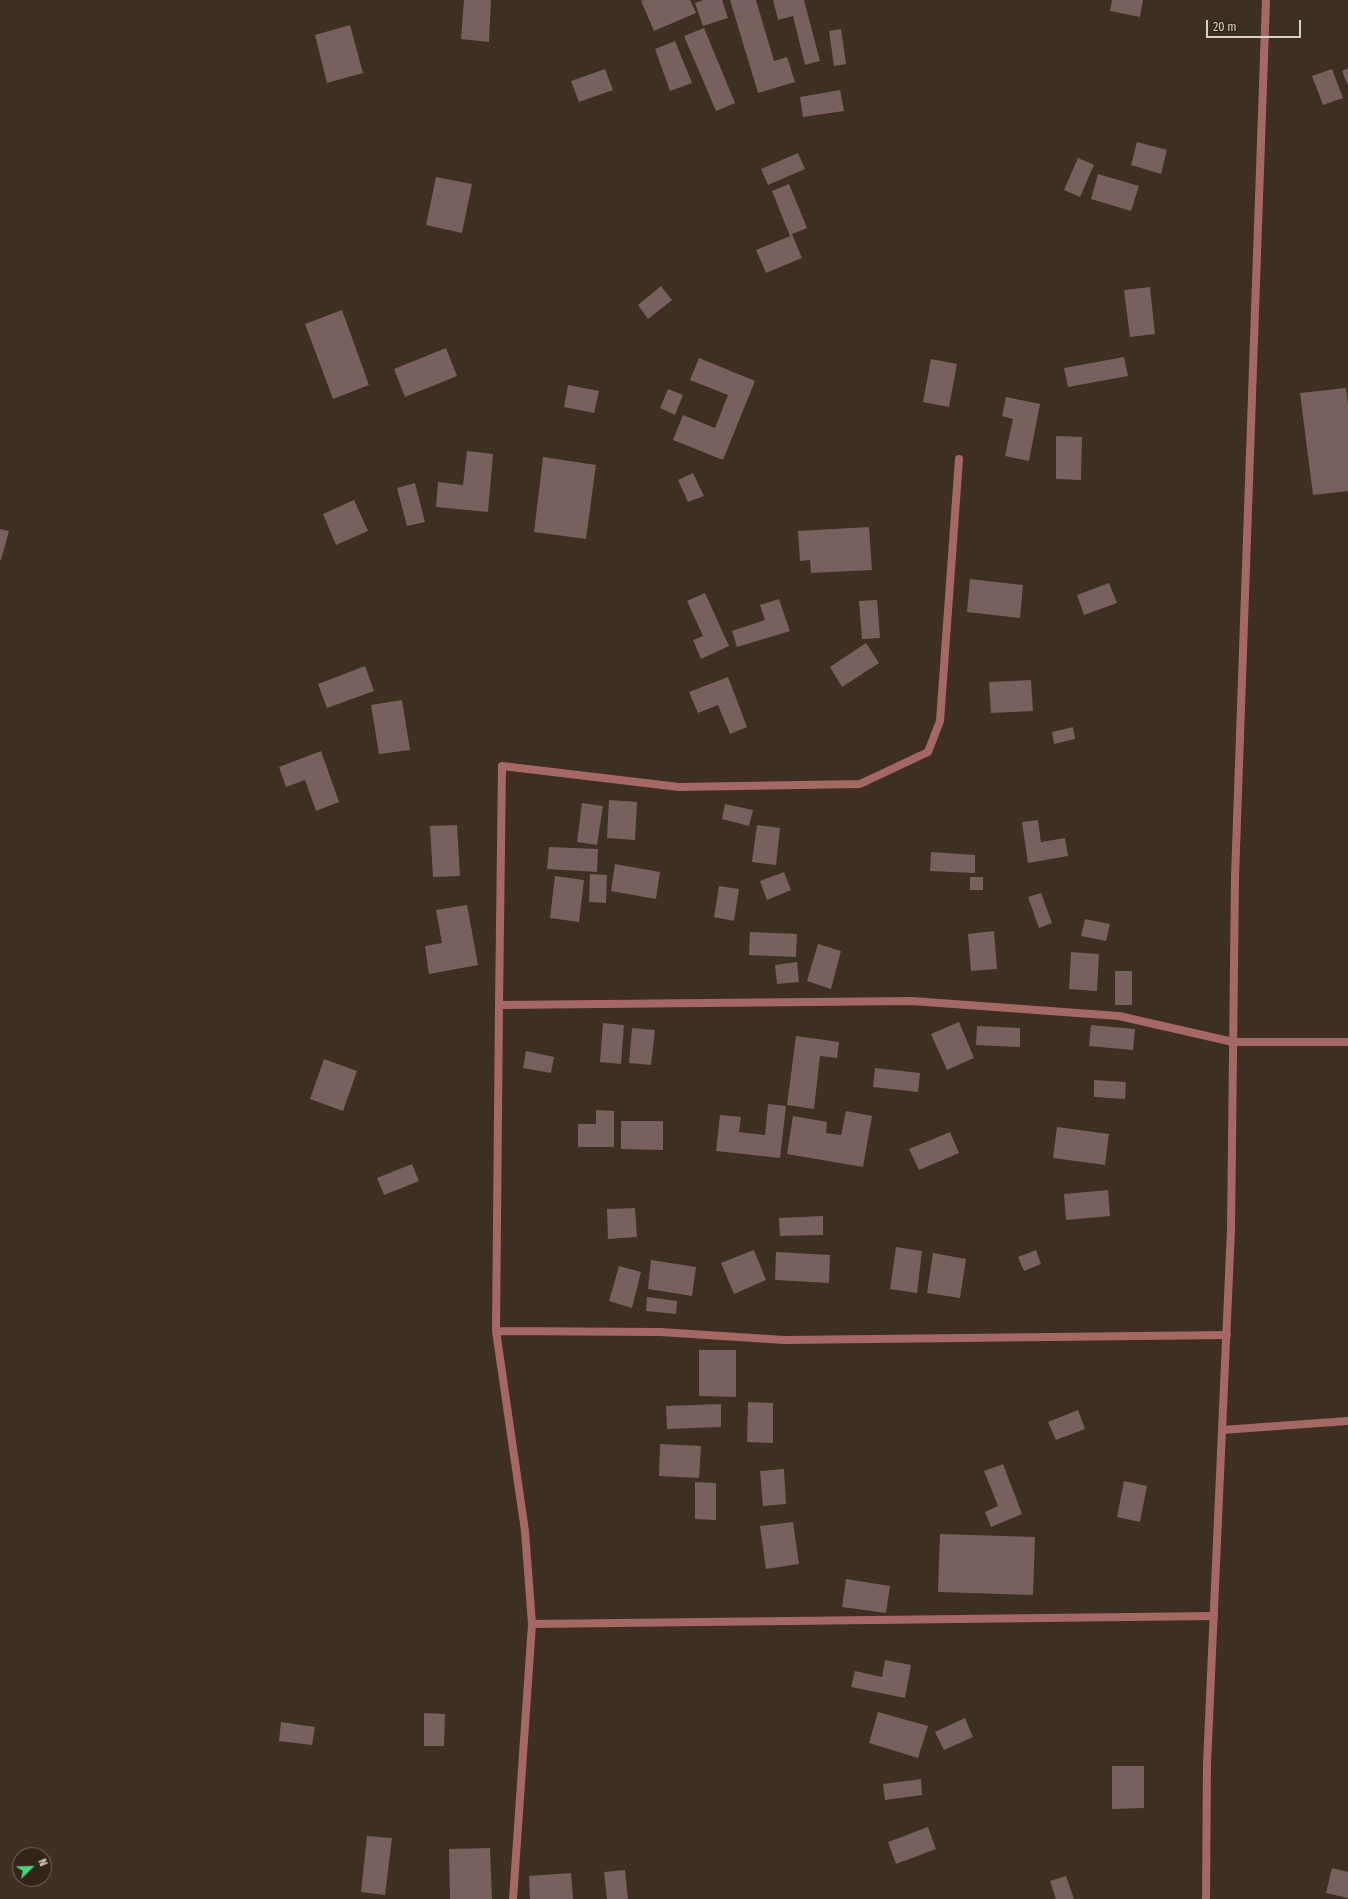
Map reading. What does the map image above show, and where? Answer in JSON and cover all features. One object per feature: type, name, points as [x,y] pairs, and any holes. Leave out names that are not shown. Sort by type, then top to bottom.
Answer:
[{"type":"street","points":[[1206,1899],[1207,1764],[1231,1230],[1234,878],[1266,0]]},
{"type":"street","points":[[513,1899],[532,1624],[525,1531],[496,1330],[502,766],[679,787],[860,784],[928,752],[940,721],[959,459]]},
{"type":"street","points":[[500,1005],[912,1001],[1119,1016],[1233,1042],[1348,1042]]},
{"type":"street","points":[[496,1330],[660,1332],[784,1340],[1226,1335]]},
{"type":"street","points":[[1222,1430],[1348,1421]]},
{"type":"street","points":[[532,1624],[1214,1616]]},
{"type":"building","points":[[464,0],[491,0],[489,42],[461,39]]},
{"type":"building","points":[[690,0],[696,13],[654,31],[641,1]]},
{"type":"building","points":[[703,0],[722,0],[728,18],[703,26],[695,3]]},
{"type":"building","points":[[730,0],[756,0],[774,61],[787,57],[795,82],[758,93]]},
{"type":"building","points":[[773,0],[804,0],[820,61],[805,65],[793,16],[778,20]]},
{"type":"building","points":[[1112,0],[1143,0],[1140,17],[1110,11]]},
{"type":"building","points":[[350,25],[363,73],[327,83],[315,35]]},
{"type":"building","points":[[704,28],[735,103],[716,111],[684,36]]},
{"type":"building","points":[[841,29],[846,64],[834,66],[829,31]]},
{"type":"building","points":[[675,41],[692,83],[670,91],[655,49]]},
{"type":"building","points":[[1348,68],[1348,86],[1342,71]]},
{"type":"building","points":[[605,69],[613,90],[579,102],[571,81]]},
{"type":"building","points":[[1332,69],[1343,98],[1323,105],[1312,76]]},
{"type":"building","points":[[840,90],[844,111],[803,117],[800,97]]},
{"type":"building","points":[[1137,142],[1167,150],[1161,174],[1131,165]]},
{"type":"building","points":[[798,153],[805,169],[768,185],[761,169]]},
{"type":"building","points":[[1078,158],[1094,165],[1080,197],[1064,190]]},
{"type":"building","points":[[1098,174],[1139,186],[1131,211],[1091,199]]},
{"type":"building","points":[[436,177],[472,184],[462,233],[426,225]]},
{"type":"building","points":[[789,184],[807,228],[792,234],[802,258],[766,273],[756,250],[790,236],[772,191]]},
{"type":"building","points":[[661,286],[672,300],[648,319],[638,305]]},
{"type":"building","points":[[1150,287],[1155,334],[1130,337],[1124,290]]},
{"type":"building","points":[[342,310],[369,385],[333,399],[305,324]]},
{"type":"building","points":[[446,348],[457,376],[405,397],[394,369]]},
{"type":"building","points":[[1124,357],[1128,376],[1068,387],[1064,368]]},
{"type":"building","points":[[699,358],[755,381],[723,460],[673,440],[683,415],[715,428],[728,395],[690,380]]},
{"type":"building","points":[[931,359],[957,364],[949,407],[923,402]]},
{"type":"building","points":[[568,385],[599,391],[594,413],[564,407]]},
{"type":"building","points":[[1346,388],[1348,405],[1348,491],[1313,495],[1300,393]]},
{"type":"building","points":[[668,389],[683,395],[675,415],[660,408]]},
{"type":"building","points":[[1006,397],[1040,404],[1029,461],[1005,456],[1013,419],[1002,416]]},
{"type":"building","points":[[1056,436],[1082,437],[1081,480],[1056,479]]},
{"type":"building","points":[[467,451],[493,454],[488,512],[436,507],[438,482],[463,485]]},
{"type":"building","points":[[543,457],[596,465],[586,539],[534,532]]},
{"type":"building","points":[[693,473],[704,496],[688,502],[678,480]]},
{"type":"building","points":[[415,483],[425,522],[407,526],[397,488]]},
{"type":"building","points":[[354,500],[368,531],[336,545],[323,514]]},
{"type":"building","points":[[869,527],[872,570],[811,573],[810,560],[800,561],[798,531]]},
{"type":"building","points":[[0,529],[9,531],[1,560],[0,560]]},
{"type":"building","points":[[970,579],[1023,585],[1020,618],[967,612]]},
{"type":"building","points":[[1109,583],[1117,603],[1084,615],[1077,595]]},
{"type":"building","points":[[705,593],[729,646],[701,659],[693,640],[703,636],[687,601]]},
{"type":"building","points":[[779,599],[790,631],[737,647],[732,631],[765,620],[760,605]]},
{"type":"building","points":[[877,600],[880,638],[862,639],[859,601]]},
{"type":"building","points":[[866,643],[879,663],[842,687],[830,667]]},
{"type":"building","points":[[365,666],[374,691],[327,708],[318,684]]},
{"type":"building","points":[[728,677],[747,727],[730,734],[718,705],[698,713],[689,692]]},
{"type":"building","points":[[1031,680],[1033,711],[991,713],[989,682]]},
{"type":"building","points":[[402,700],[410,750],[379,754],[371,705]]},
{"type":"building","points":[[1073,727],[1075,739],[1054,744],[1052,732]]},
{"type":"building","points":[[321,751],[339,802],[316,811],[305,780],[286,787],[279,767]]},
{"type":"building","points":[[609,800],[637,802],[635,840],[607,838]]},
{"type":"building","points":[[582,803],[603,806],[597,845],[577,842]]},
{"type":"building","points":[[725,804],[753,810],[749,826],[722,819]]},
{"type":"building","points":[[1038,820],[1041,842],[1065,838],[1068,856],[1028,863],[1022,822]]},
{"type":"building","points":[[457,825],[460,876],[433,877],[430,826]]},
{"type":"building","points":[[757,825],[780,828],[776,865],[752,862]]},
{"type":"building","points":[[549,847],[598,849],[597,872],[547,869]]},
{"type":"building","points":[[931,852],[975,855],[975,873],[930,871]]},
{"type":"building","points":[[615,864],[660,872],[656,899],[611,891]]},
{"type":"building","points":[[784,872],[791,890],[767,900],[760,881]]},
{"type":"building","points":[[590,874],[607,875],[606,903],[589,902]]},
{"type":"building","points":[[555,876],[584,880],[579,922],[550,918]]},
{"type":"building","points":[[970,877],[983,877],[983,890],[970,890]]},
{"type":"building","points":[[719,886],[739,889],[734,921],[714,917]]},
{"type":"building","points":[[1041,893],[1052,923],[1039,928],[1028,897]]},
{"type":"building","points":[[467,905],[478,965],[429,974],[425,946],[442,943],[436,910]]},
{"type":"building","points":[[1085,919],[1110,924],[1106,941],[1081,936]]},
{"type":"building","points":[[994,931],[997,969],[971,971],[968,934]]},
{"type":"building","points":[[750,932],[797,934],[796,957],[749,955]]},
{"type":"building","points":[[818,944],[841,951],[831,989],[807,981]]},
{"type":"building","points":[[1071,952],[1099,954],[1097,991],[1069,989]]},
{"type":"building","points":[[797,962],[799,982],[777,984],[775,965]]},
{"type":"building","points":[[1115,971],[1132,971],[1132,1005],[1115,1005]]},
{"type":"building","points":[[959,1022],[974,1058],[947,1070],[931,1034]]},
{"type":"building","points":[[603,1023],[624,1025],[621,1064],[600,1062]]},
{"type":"building","points":[[1091,1025],[1135,1029],[1133,1050],[1089,1046]]},
{"type":"building","points":[[977,1026],[1020,1028],[1020,1047],[976,1045]]},
{"type":"building","points":[[632,1028],[655,1030],[651,1065],[629,1063]]},
{"type":"building","points":[[796,1036],[839,1042],[837,1058],[820,1056],[814,1109],[787,1105]]},
{"type":"building","points":[[526,1051],[554,1057],[551,1073],[523,1068]]},
{"type":"building","points":[[324,1059],[357,1071],[343,1111],[310,1099]]},
{"type":"building","points":[[875,1068],[920,1073],[918,1092],[873,1087]]},
{"type":"building","points":[[1094,1080],[1126,1082],[1125,1099],[1094,1097]]},
{"type":"building","points":[[768,1104],[786,1106],[780,1158],[716,1151],[720,1115],[741,1117],[739,1132],[765,1135]]},
{"type":"building","points":[[596,1110],[614,1111],[614,1147],[578,1147],[578,1124],[596,1124]]},
{"type":"building","points":[[846,1111],[872,1116],[863,1167],[787,1154],[793,1116],[827,1122],[826,1133],[841,1135]]},
{"type":"building","points":[[621,1121],[663,1121],[663,1150],[621,1149]]},
{"type":"building","points":[[1057,1127],[1109,1134],[1105,1165],[1053,1158]]},
{"type":"building","points":[[950,1132],[959,1153],[919,1170],[909,1149]]},
{"type":"building","points":[[412,1164],[419,1181],[384,1195],[377,1178]]},
{"type":"building","points":[[1108,1190],[1110,1216],[1066,1220],[1064,1194]]},
{"type":"building","points":[[635,1208],[637,1237],[608,1239],[607,1209]]},
{"type":"building","points":[[823,1216],[823,1235],[780,1236],[779,1218]]},
{"type":"building","points":[[896,1247],[922,1251],[917,1293],[890,1289]]},
{"type":"building","points":[[754,1250],[766,1280],[734,1294],[721,1263]]},
{"type":"building","points":[[1036,1250],[1041,1264],[1024,1271],[1018,1257]]},
{"type":"building","points":[[776,1252],[830,1255],[829,1283],[775,1280]]},
{"type":"building","points":[[933,1253],[966,1259],[960,1298],[927,1293]]},
{"type":"building","points":[[651,1260],[696,1267],[692,1296],[648,1289]]},
{"type":"building","points":[[619,1266],[641,1272],[632,1308],[609,1301]]},
{"type":"building","points":[[647,1297],[677,1301],[676,1314],[646,1311]]},
{"type":"building","points":[[699,1350],[736,1350],[736,1397],[699,1396]]},
{"type":"building","points":[[748,1402],[773,1403],[773,1443],[747,1442]]},
{"type":"building","points":[[721,1404],[721,1427],[667,1429],[666,1406]]},
{"type":"building","points":[[1078,1410],[1085,1429],[1056,1440],[1048,1422]]},
{"type":"building","points":[[660,1444],[701,1446],[699,1478],[659,1476]]},
{"type":"building","points":[[1003,1464],[1022,1514],[991,1527],[985,1512],[998,1506],[984,1471]]},
{"type":"building","points":[[784,1469],[786,1504],[763,1506],[760,1471]]},
{"type":"building","points":[[1124,1481],[1147,1486],[1140,1522],[1117,1517]]},
{"type":"building","points":[[695,1482],[716,1483],[716,1520],[695,1519]]},
{"type":"building","points":[[793,1522],[799,1564],[766,1569],[760,1526]]},
{"type":"building","points":[[940,1534],[1035,1537],[1033,1595],[938,1592]]},
{"type":"building","points":[[846,1579],[890,1586],[886,1613],[842,1607]]},
{"type":"building","points":[[885,1660],[911,1665],[905,1698],[851,1687],[855,1671],[882,1677]]},
{"type":"building","points":[[878,1712],[928,1726],[918,1758],[869,1743]]},
{"type":"building","points":[[424,1713],[445,1714],[444,1746],[424,1746]]},
{"type":"building","points":[[965,1718],[973,1737],[944,1750],[935,1732]]},
{"type":"building","points":[[281,1722],[315,1727],[312,1745],[279,1741]]},
{"type":"building","points":[[1112,1766],[1144,1766],[1144,1808],[1112,1809]]},
{"type":"building","points":[[921,1779],[922,1795],[885,1800],[883,1784]]},
{"type":"building","points":[[928,1827],[936,1849],[896,1864],[888,1842]]},
{"type":"building","points":[[367,1836],[392,1838],[385,1895],[361,1892]]},
{"type":"building","points":[[490,1848],[492,1899],[450,1899],[449,1849]]},
{"type":"building","points":[[1332,1868],[1348,1872],[1348,1898],[1326,1893]]},
{"type":"building","points":[[625,1870],[628,1899],[607,1899],[604,1872]]},
{"type":"building","points":[[571,1873],[573,1899],[530,1899],[529,1876]]},
{"type":"building","points":[[1066,1876],[1074,1899],[1056,1899],[1050,1881]]}]
